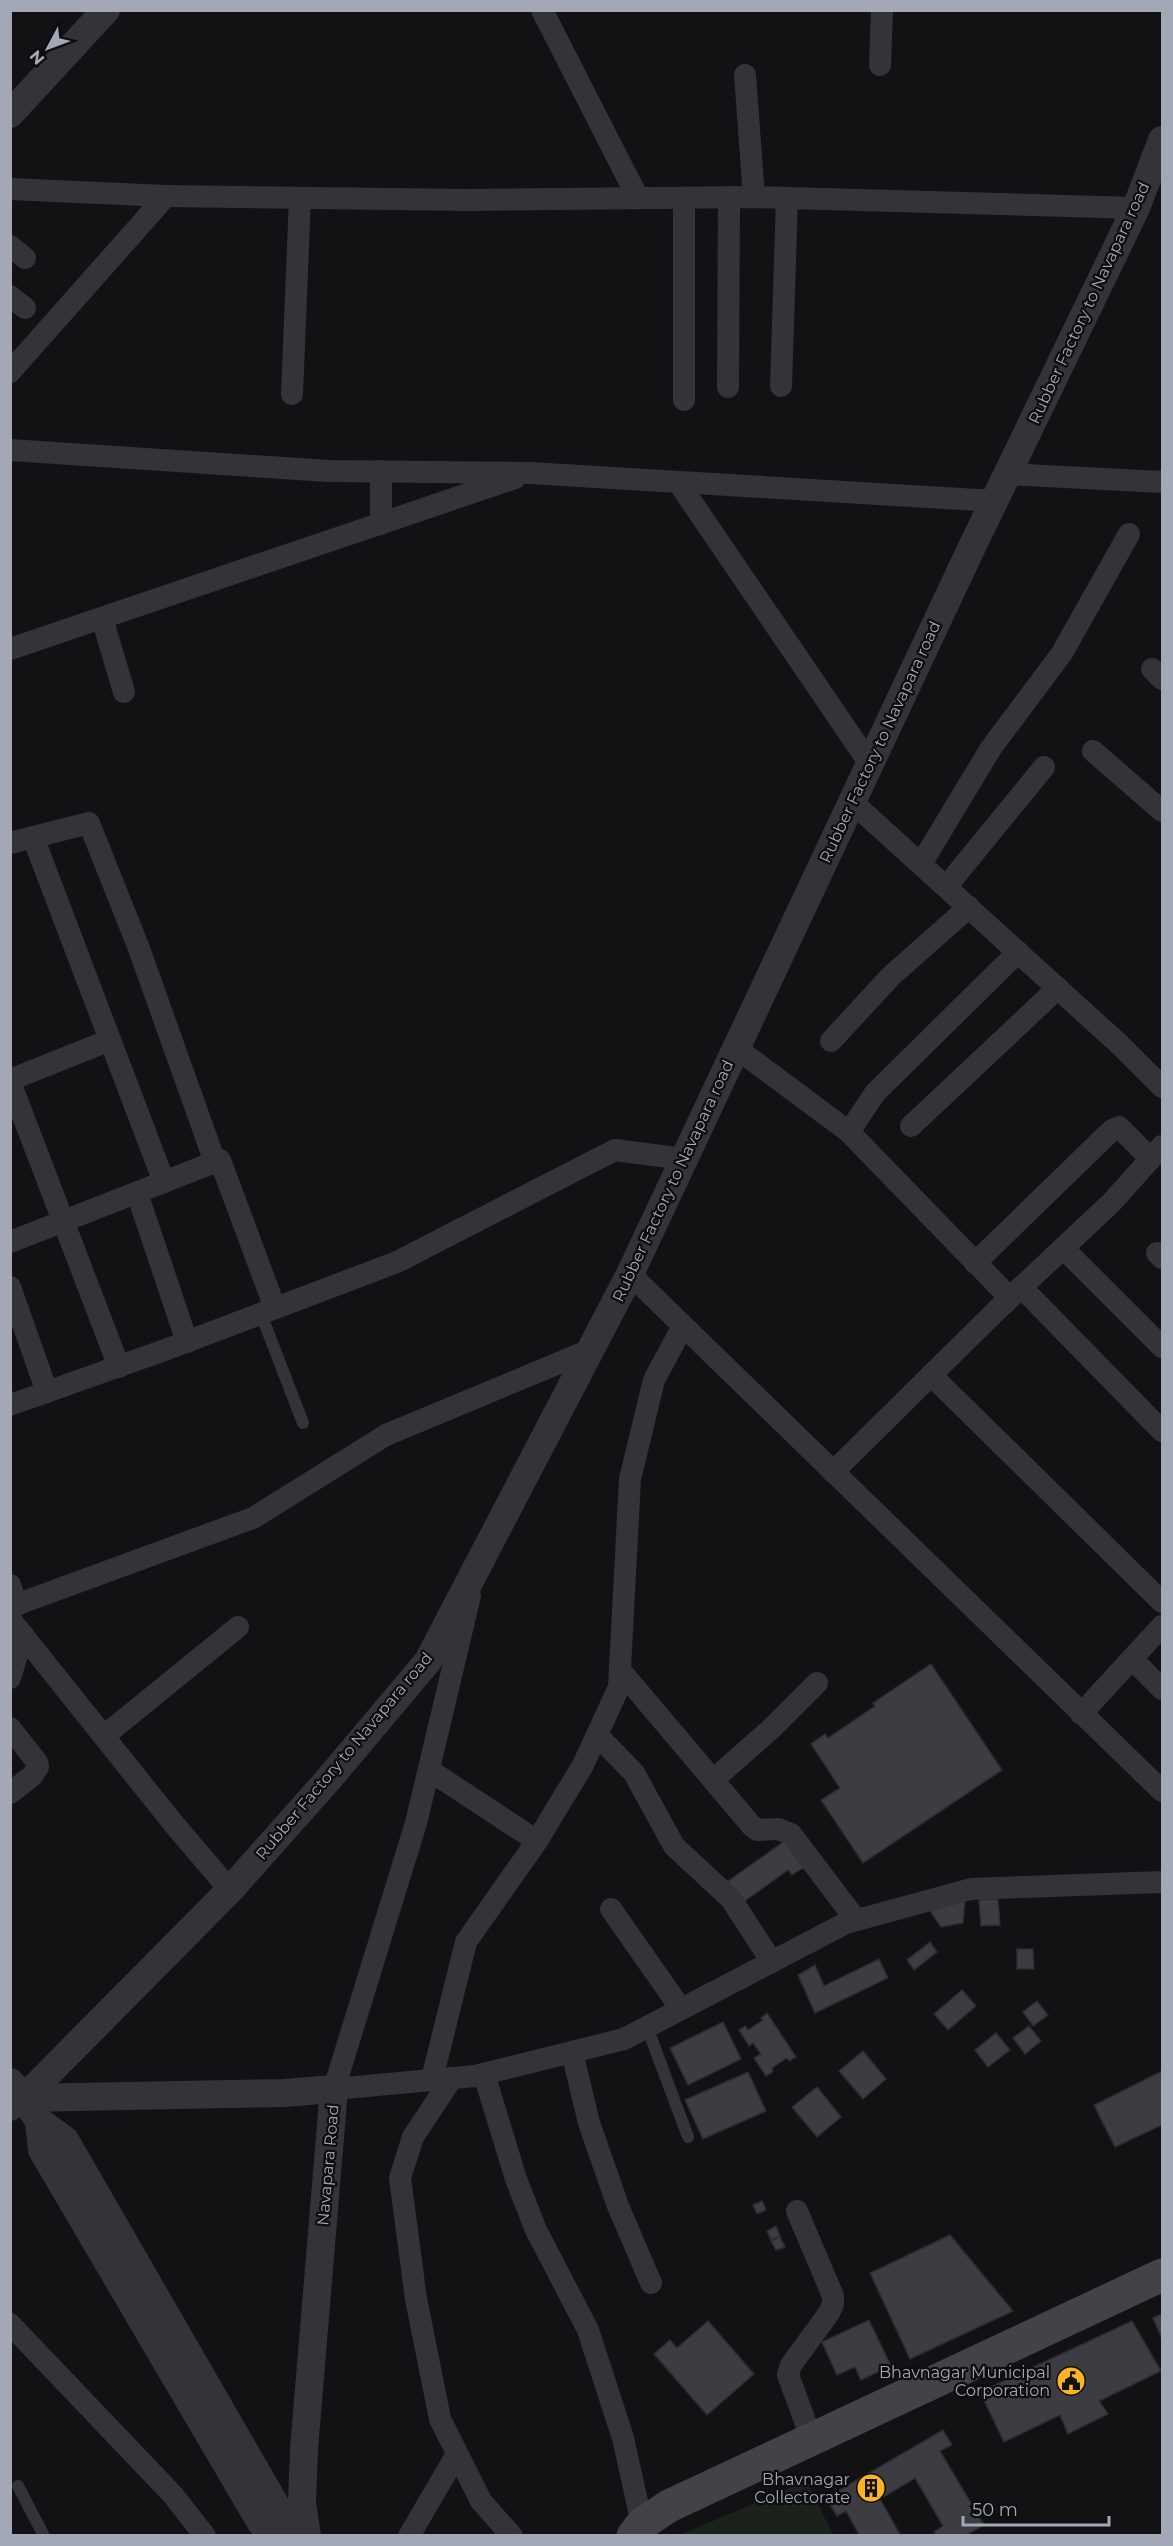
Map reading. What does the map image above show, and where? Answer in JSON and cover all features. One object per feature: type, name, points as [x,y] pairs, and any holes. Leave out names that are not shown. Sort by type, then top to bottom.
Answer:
[{"type":"main road","points":[[638,2530],[669,2506],[1162,2275]]},
{"type":"street","points":[[73,45],[91,10]]},
{"type":"street","points":[[10,114],[106,10]]},
{"type":"street","points":[[542,10],[638,198]]},
{"type":"street","points":[[880,65],[882,10]]},
{"type":"street","points":[[745,75],[754,197]]},
{"type":"street","name":"Rubber Factory to Navapara road","points":[[21,2102],[230,1890],[327,1781],[428,1661],[630,1274],[994,501],[1136,208],[1162,140]]},
{"type":"street","points":[[10,189],[166,196],[468,200],[754,197],[1136,208]]},
{"type":"street","points":[[10,372],[166,196]]},
{"type":"street","points":[[728,387],[729,197]]},
{"type":"street","points":[[291,394],[300,198]]},
{"type":"street","points":[[684,198],[684,400]]},
{"type":"street","points":[[781,386],[787,198]]},
{"type":"street","points":[[10,450],[328,471],[530,473],[994,501]]},
{"type":"street","points":[[381,471],[381,524]]},
{"type":"street","points":[[10,649],[530,473]]},
{"type":"street","points":[[1007,474],[1162,482]]},
{"type":"street","points":[[678,482],[870,764]]},
{"type":"street","points":[[921,864],[986,756],[1062,653],[1129,534]]},
{"type":"street","points":[[102,618],[124,692]]},
{"type":"street","points":[[1093,751],[1162,811]]},
{"type":"street","points":[[946,887],[1044,767]]},
{"type":"street","points":[[852,802],[1058,988],[1162,1087]]},
{"type":"street","points":[[10,843],[89,823],[138,946],[215,1162]]},
{"type":"street","points":[[33,837],[164,1182]]},
{"type":"street","points":[[831,1041],[891,976],[969,908]]},
{"type":"street","points":[[849,1132],[875,1093],[1018,952]]},
{"type":"street","points":[[911,1125],[1058,988]]},
{"type":"street","points":[[110,1040],[10,1081],[119,1367]]},
{"type":"street","points":[[736,1048],[849,1132],[975,1263],[1016,1293],[1162,1431]]},
{"type":"street","points":[[833,1472],[1112,1202],[1157,1153],[1119,1127],[1112,1130],[975,1263]]},
{"type":"street","points":[[10,1405],[119,1367],[397,1262],[615,1150],[684,1159]]},
{"type":"street","points":[[10,1242],[220,1160],[268,1311]]},
{"type":"street","points":[[137,1193],[188,1341]]},
{"type":"street","points":[[1063,1248],[1162,1347]]},
{"type":"street","points":[[630,1274],[1162,1791]]},
{"type":"street","points":[[10,1287],[46,1392]]},
{"type":"street","points":[[512,2535],[481,2500],[440,2419],[416,2299],[400,2178],[413,2137],[442,2078],[466,1942],[537,1842],[584,1765],[619,1687],[630,1479],[654,1380],[683,1326]]},
{"type":"street","points":[[14,1610],[253,1518],[386,1435],[590,1350]]},
{"type":"street","points":[[931,1375],[1162,1602]]},
{"type":"street","points":[[477,1568],[416,1823],[334,2089],[484,2074],[624,2039],[846,1923],[971,1889],[1162,1882]]},
{"type":"street","points":[[10,1678],[14,1610]]},
{"type":"street","points":[[14,1610],[104,1736],[230,1890]]},
{"type":"street","points":[[1081,1714],[1162,1626]]},
{"type":"street","points":[[104,1736],[238,1627]]},
{"type":"street","points":[[1132,1659],[1162,1689]]},
{"type":"street","points":[[620,1670],[757,1830],[778,1829],[791,1834],[856,1920]]},
{"type":"street","points":[[714,1779],[771,1729],[817,1683]]},
{"type":"street","points":[[10,1728],[37,1762],[38,1767],[32,1776],[10,1793]]},
{"type":"street","points":[[597,1735],[634,1773],[674,1846],[731,1899],[772,1962]]},
{"type":"street","points":[[429,1770],[537,1842]]},
{"type":"street","points":[[611,1909],[681,2009]]},
{"type":"street","points":[[572,2052],[589,2123],[618,2206],[651,2283]]},
{"type":"street","points":[[484,2074],[516,2179],[536,2230],[588,2330],[623,2438],[638,2530]]},
{"type":"street","name":"Navapara Road","points":[[21,2102],[284,2093],[334,2089],[304,2449],[302,2503],[307,2535]]},
{"type":"street","points":[[21,2102],[42,2150],[261,2523],[275,2535]]},
{"type":"street","points":[[21,2102],[65,2140],[275,2504],[286,2535]]},
{"type":"street","points":[[797,2211],[832,2296],[833,2304],[829,2313],[791,2365],[788,2375],[812,2439]]},
{"type":"street","points":[[10,2324],[173,2495],[205,2535]]},
{"type":"street","points":[[409,2535],[457,2454]]},
{"type":"lane","points":[[268,1311],[303,1423]]},
{"type":"lane","points":[[647,2027],[688,2137]]},
{"type":"lane","points":[[18,2486],[44,2535]]},
{"type":"shaded area","points":[[807,2481],[833,2535],[680,2535]]},
{"type":"building","points":[[931,1664],[1002,1770],[863,1863],[821,1800],[840,1788],[811,1744],[825,1734],[828,1738],[875,1706],[873,1703]]},
{"type":"building","points":[[786,1840],[804,1867],[792,1875],[788,1870],[742,1903],[727,1882]]},
{"type":"building","points":[[998,1899],[1000,1925],[981,1926],[979,1900]]},
{"type":"building","points":[[965,1900],[963,1923],[941,1927],[930,1911]]},
{"type":"building","points":[[930,1942],[937,1952],[914,1970],[907,1960]]},
{"type":"building","points":[[1017,1949],[1033,1949],[1034,1969],[1017,1969]]},
{"type":"building","points":[[879,1959],[888,1978],[815,2013],[798,1975],[815,1965],[824,1986]]},
{"type":"building","points":[[962,1990],[976,2006],[948,2030],[934,2014]]},
{"type":"building","points":[[1037,2001],[1048,2015],[1033,2026],[1023,2012]]},
{"type":"building","points":[[767,2013],[796,2057],[789,2061],[787,2058],[772,2068],[773,2072],[766,2076],[754,2058],[761,2054],[753,2043],[749,2046],[739,2030],[745,2026],[748,2030],[763,2020],[761,2018]]},
{"type":"building","points":[[723,2022],[741,2059],[688,2085],[670,2048]]},
{"type":"building","points":[[1029,2026],[1041,2041],[1025,2054],[1013,2038]]},
{"type":"building","points":[[996,2033],[1010,2050],[988,2067],[975,2050]]},
{"type":"building","points":[[863,2051],[886,2079],[863,2099],[839,2071]]},
{"type":"building","points":[[1162,2071],[1162,2125],[1115,2147],[1094,2105]]},
{"type":"building","points":[[748,2072],[766,2111],[703,2139],[685,2100]]},
{"type":"building","points":[[817,2087],[841,2117],[817,2137],[792,2107]]},
{"type":"building","points":[[762,2201],[766,2210],[757,2214],[753,2205]]},
{"type":"building","points":[[776,2226],[780,2236],[771,2240],[767,2231]]},
{"type":"building","points":[[950,2235],[1013,2311],[910,2359],[870,2273]]},
{"type":"building","points":[[780,2237],[785,2247],[776,2250],[771,2241]]},
{"type":"building","points":[[1162,2314],[1162,2339],[1153,2318]]},
{"type":"building","points":[[869,2320],[891,2366],[861,2380],[855,2367],[837,2375],[822,2342]]},
{"type":"building","points":[[708,2321],[754,2374],[707,2415],[654,2354],[670,2340],[677,2348]]},
{"type":"building","name":"Bhavnagar Municipal Corporation","points":[[1132,2321],[1161,2371],[1099,2401],[1108,2414],[1068,2434],[1060,2415],[1004,2442],[980,2392]]},
{"type":"building","name":"Bhavnagar Collectorate","points":[[943,2430],[952,2445],[940,2451],[984,2525],[965,2536],[936,2536],[934,2532],[943,2526],[915,2478],[880,2499],[901,2536],[860,2536],[846,2511],[837,2516],[826,2498]]},
{"type":"place","name":"Bhavnagar Municipal Corporation","points":[[1071,2381]]},
{"type":"place","name":"Bhavnagar Collectorate","points":[[871,2488]]}]
